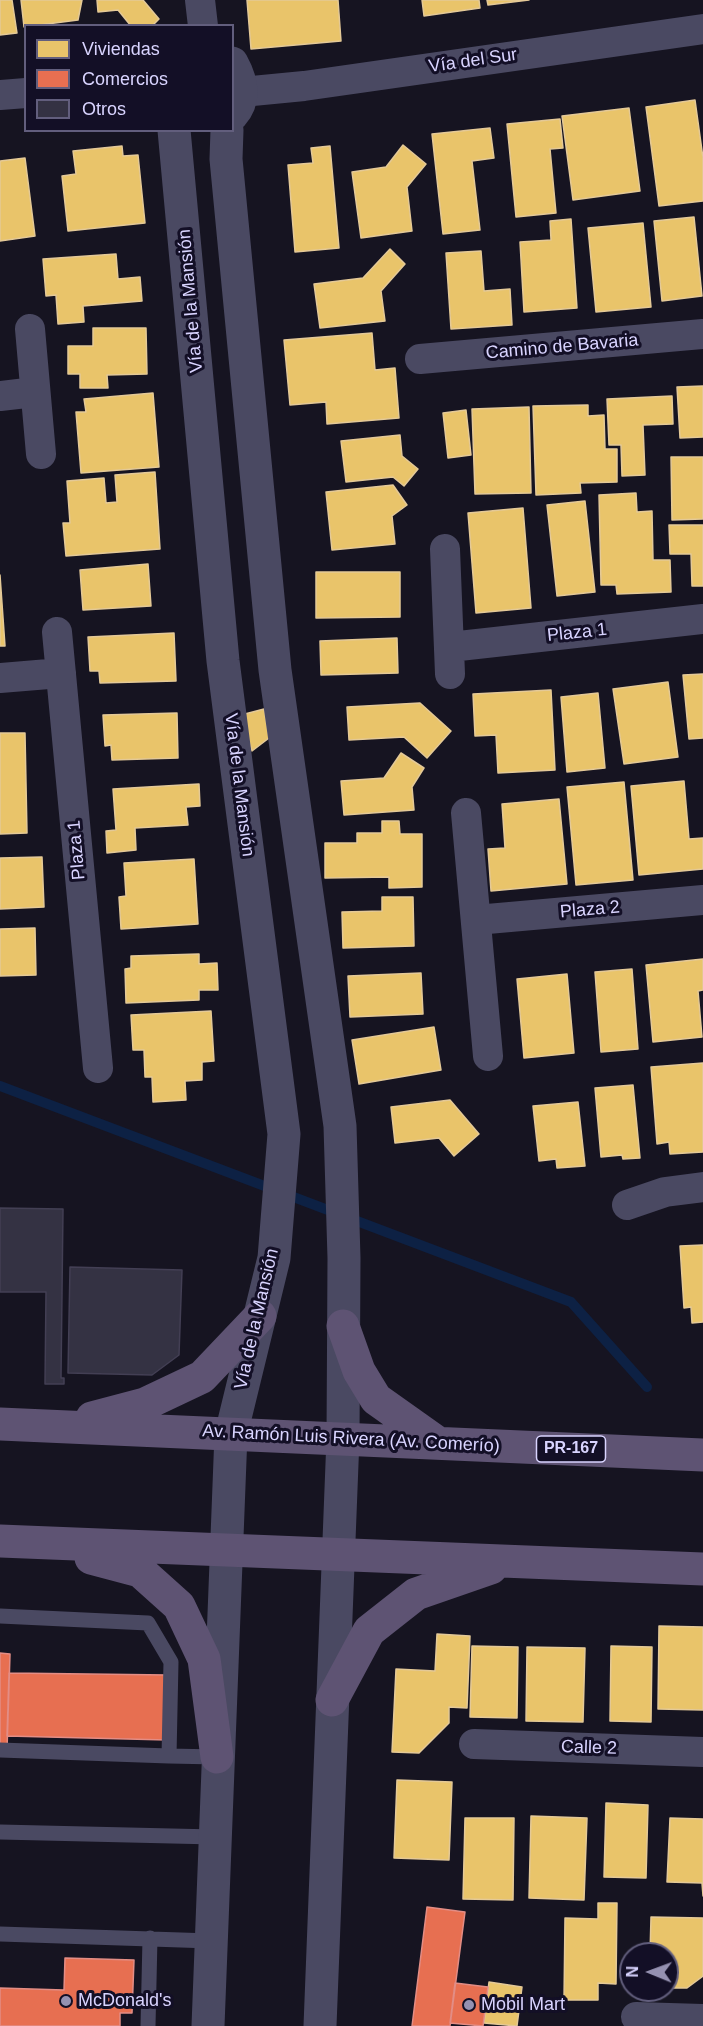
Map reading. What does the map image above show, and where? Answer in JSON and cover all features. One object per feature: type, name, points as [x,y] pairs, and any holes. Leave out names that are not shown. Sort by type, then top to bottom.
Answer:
[{"type":"main road","points":[[60,1426],[145,1404],[202,1377],[260,1316]]},
{"type":"main road","points":[[343,1326],[358,1371],[376,1399],[438,1443]]},
{"type":"main road","name":"Av. Ramón Luis Rivera (Av. Comerío)","points":[[0,1424],[703,1455]]},
{"type":"main road","points":[[13,1541],[703,1569]]},
{"type":"main road","points":[[13,1541],[140,1571],[179,1606],[204,1659],[217,1757]]},
{"type":"main road","points":[[332,1700],[369,1631],[416,1594],[510,1562]]},
{"type":"street","points":[[200,0],[203,24]]},
{"type":"street","name":"Vía del Sur","points":[[236,90],[304,86],[703,29]]},
{"type":"street","points":[[0,95],[24,93]]},
{"type":"street","name":"Vía de la Mansión","points":[[174,132],[223,661],[284,1134],[274,1258],[231,1434],[208,2026]]},
{"type":"street","points":[[227,132],[226,159],[275,670],[340,1126],[344,1239],[343,1438],[320,2026]]},
{"type":"street","points":[[30,329],[40,454]]},
{"type":"street","name":"Camino de Bavaria","points":[[420,359],[703,334]]},
{"type":"street","points":[[0,396],[35,392]]},
{"type":"street","name":"Plaza 1","points":[[445,549],[450,660],[703,619]]},
{"type":"street","name":"Plaza 1","points":[[57,632],[98,1068]]},
{"type":"street","points":[[0,678],[61,673]]},
{"type":"street","points":[[466,813],[489,1056]]},
{"type":"street","name":"Plaza 2","points":[[476,920],[703,900]]},
{"type":"street","points":[[627,1205],[665,1192],[703,1187]]},
{"type":"street","name":"Calle 2","points":[[474,1744],[703,1752]]},
{"type":"street","points":[[636,2017],[703,2019]]},
{"type":"lane","points":[[0,1616],[148,1623],[171,1662],[169,1756]]},
{"type":"lane","points":[[0,1750],[217,1757]]},
{"type":"lane","points":[[0,1832],[216,1837]]},
{"type":"lane","points":[[0,1934],[212,1941]]},
{"type":"lane","points":[[148,2026],[150,1938]]},
{"type":"building: Viviendas","points":[[0,0],[12,0],[17,33],[0,35]]},
{"type":"building: Viviendas","points":[[21,0],[82,0],[78,20],[24,24],[24,27]]},
{"type":"building: Viviendas","points":[[97,0],[143,0],[159,19],[154,24],[129,24],[118,10],[98,12]]},
{"type":"building: Viviendas","points":[[247,0],[338,0],[341,41],[251,49]]},
{"type":"building: Viviendas","points":[[422,0],[479,0],[480,8],[424,16]]},
{"type":"building: Viviendas","points":[[487,0],[529,0],[488,5]]},
{"type":"building: Viviendas","points":[[695,100],[703,158],[703,201],[659,206],[646,107]]},
{"type":"building: Viviendas","points":[[629,108],[640,191],[573,200],[562,116]]},
{"type":"building: Viviendas","points":[[560,119],[563,148],[550,149],[556,213],[516,217],[507,124]]},
{"type":"building: Viviendas","points":[[490,128],[494,158],[472,161],[480,230],[443,234],[432,134]]},
{"type":"building: Viviendas","points":[[403,145],[426,164],[407,187],[412,231],[361,238],[352,172],[386,167]]},
{"type":"building: Viviendas","points":[[122,146],[123,156],[138,155],[145,223],[68,231],[62,176],[76,174],[73,151]]},
{"type":"building: Viviendas","points":[[330,146],[339,248],[295,252],[288,165],[313,163],[311,148]]},
{"type":"building: Viviendas","points":[[25,158],[35,236],[0,241],[0,161]]},
{"type":"building: Viviendas","points":[[694,217],[702,296],[662,301],[654,221]]},
{"type":"building: Viviendas","points":[[571,219],[577,308],[524,312],[520,242],[551,240],[550,221]]},
{"type":"building: Viviendas","points":[[643,223],[651,307],[596,312],[588,228]]},
{"type":"building: Viviendas","points":[[390,249],[405,264],[381,291],[385,321],[320,328],[314,284],[363,278]]},
{"type":"building: Viviendas","points":[[481,251],[484,291],[510,289],[512,325],[451,329],[446,253]]},
{"type":"building: Viviendas","points":[[116,254],[118,279],[140,277],[142,301],[83,306],[84,322],[58,324],[56,295],[46,296],[43,259]]},
{"type":"building: Viviendas","points":[[93,328],[146,328],[147,374],[107,375],[108,388],[80,388],[80,374],[68,374],[68,346],[93,346]]},
{"type":"building: Viviendas","points":[[372,333],[375,370],[395,368],[399,418],[327,424],[326,402],[290,405],[284,340]]},
{"type":"building: Viviendas","points":[[703,386],[703,437],[680,438],[677,387]]},
{"type":"building: Viviendas","points":[[153,393],[159,467],[81,473],[76,412],[86,412],[84,399]]},
{"type":"building: Viviendas","points":[[672,396],[673,424],[643,425],[645,475],[622,476],[621,445],[609,445],[607,399]]},
{"type":"building: Viviendas","points":[[588,405],[588,416],[604,415],[605,449],[617,449],[617,482],[580,483],[581,493],[536,495],[533,406]]},
{"type":"building: Viviendas","points":[[529,407],[531,493],[475,494],[472,409]]},
{"type":"building: Viviendas","points":[[466,410],[471,455],[448,458],[443,413]]},
{"type":"building: Viviendas","points":[[400,435],[402,456],[418,469],[404,486],[393,477],[346,482],[341,441]]},
{"type":"building: Viviendas","points":[[671,457],[703,457],[703,519],[672,520]]},
{"type":"building: Viviendas","points":[[155,472],[160,549],[66,556],[63,523],[70,523],[67,481],[104,478],[106,503],[117,502],[115,475]]},
{"type":"building: Viviendas","points":[[393,485],[407,505],[392,516],[395,544],[332,550],[326,492]]},
{"type":"building: Viviendas","points":[[636,493],[637,512],[652,511],[653,560],[670,560],[671,592],[617,594],[616,585],[601,585],[599,495]]},
{"type":"building: Viviendas","points":[[585,501],[595,592],[557,596],[547,505]]},
{"type":"building: Viviendas","points":[[523,508],[531,608],[476,613],[468,513]]},
{"type":"building: Viviendas","points":[[669,525],[703,525],[703,586],[692,586],[691,554],[670,554]]},
{"type":"building: Viviendas","points":[[148,564],[151,606],[83,610],[80,570]]},
{"type":"building: Viviendas","points":[[316,572],[400,572],[400,617],[316,618]]},
{"type":"building: Viviendas","points":[[0,575],[5,646],[0,646]]},
{"type":"building: Viviendas","points":[[174,633],[176,681],[100,683],[99,671],[90,671],[88,637]]},
{"type":"building: Viviendas","points":[[397,638],[398,673],[321,675],[320,641]]},
{"type":"building: Viviendas","points":[[703,674],[703,738],[689,739],[683,675]]},
{"type":"building: Viviendas","points":[[668,682],[678,757],[624,764],[613,689]]},
{"type":"building: Viviendas","points":[[551,690],[555,770],[498,773],[496,735],[475,736],[473,694]]},
{"type":"building: Viviendas","points":[[598,693],[605,768],[567,772],[561,697]]},
{"type":"building: Viviendas","points":[[420,703],[451,731],[427,758],[404,737],[349,740],[347,707]]},
{"type":"building: Viviendas","points":[[264,709],[269,738],[252,751],[241,715]]},
{"type":"building: Viviendas","points":[[177,713],[178,758],[112,760],[111,745],[105,746],[103,715]]},
{"type":"building: Viviendas","points":[[0,733],[25,733],[27,833],[0,834]]},
{"type":"building: Viviendas","points":[[401,753],[424,768],[412,787],[414,810],[344,815],[341,781],[384,778]]},
{"type":"building: Viviendas","points":[[684,781],[689,839],[703,838],[703,869],[639,875],[631,786]]},
{"type":"building: Viviendas","points":[[624,782],[633,880],[576,885],[567,787]]},
{"type":"building: Viviendas","points":[[199,784],[200,806],[186,807],[188,825],[135,828],[136,850],[107,853],[106,831],[116,830],[113,789]]},
{"type":"building: Viviendas","points":[[559,799],[567,884],[491,891],[488,849],[505,848],[502,804]]},
{"type":"building: Viviendas","points":[[382,821],[399,821],[400,834],[422,834],[422,887],[389,888],[389,877],[325,878],[325,843],[357,843],[357,833],[382,833]]},
{"type":"building: Viviendas","points":[[42,857],[44,907],[0,909],[0,858]]},
{"type":"building: Viviendas","points":[[194,859],[198,924],[121,929],[119,897],[126,896],[124,863]]},
{"type":"building: Viviendas","points":[[382,897],[413,897],[414,946],[343,948],[342,912],[382,911]]},
{"type":"building: Viviendas","points":[[35,928],[36,975],[0,976],[0,929]]},
{"type":"building: Viviendas","points":[[199,954],[199,964],[217,963],[218,990],[199,990],[199,1000],[126,1003],[125,969],[131,968],[131,956]]},
{"type":"building: Viviendas","points":[[703,959],[703,990],[698,991],[702,1037],[653,1042],[646,965]]},
{"type":"building: Viviendas","points":[[632,969],[638,1049],[601,1052],[595,972]]},
{"type":"building: Viviendas","points":[[421,973],[423,1014],[350,1017],[348,976]]},
{"type":"building: Viviendas","points":[[567,974],[574,1053],[524,1058],[517,979]]},
{"type":"building: Viviendas","points":[[211,1011],[214,1061],[202,1062],[202,1080],[185,1081],[186,1100],[153,1102],[152,1077],[145,1077],[144,1050],[133,1050],[131,1015]]},
{"type":"building: Viviendas","points":[[434,1027],[441,1070],[359,1084],[352,1040]]},
{"type":"building: Viviendas","points":[[703,1063],[703,1152],[670,1154],[669,1142],[657,1144],[651,1067]]},
{"type":"building: Viviendas","points":[[633,1085],[640,1158],[623,1159],[622,1155],[601,1157],[595,1088]]},
{"type":"building: Viviendas","points":[[450,1100],[479,1134],[454,1156],[439,1138],[395,1143],[391,1107]]},
{"type":"building: Viviendas","points":[[578,1102],[585,1166],[557,1168],[556,1159],[539,1161],[533,1106]]},
{"type":"building: Viviendas","points":[[703,1245],[703,1322],[692,1323],[691,1307],[684,1308],[680,1246]]},
{"type":"building: Viviendas","points":[[659,1626],[703,1627],[703,1710],[658,1709]]},
{"type":"building: Viviendas","points":[[437,1634],[470,1636],[467,1708],[449,1707],[449,1723],[419,1753],[392,1752],[396,1669],[435,1671]]},
{"type":"building: Viviendas","points":[[472,1646],[518,1647],[517,1718],[470,1717]]},
{"type":"building: Viviendas","points":[[611,1646],[652,1647],[651,1722],[610,1721]]},
{"type":"building: Viviendas","points":[[527,1647],[585,1648],[583,1722],[526,1721]]},
{"type":"building: Viviendas","points":[[397,1780],[452,1782],[449,1860],[394,1858]]},
{"type":"building: Viviendas","points":[[606,1803],[648,1805],[646,1878],[604,1877]]},
{"type":"building: Viviendas","points":[[531,1816],[587,1818],[584,1900],[529,1898]]},
{"type":"building: Viviendas","points":[[465,1818],[514,1818],[513,1900],[463,1899]]},
{"type":"building: Viviendas","points":[[670,1818],[703,1819],[703,1896],[702,1883],[667,1882]]},
{"type":"building: Viviendas","points":[[598,1903],[617,1903],[616,1984],[598,1983],[598,2000],[564,2000],[565,1918],[598,1919]]},
{"type":"building: Viviendas","points":[[651,1917],[703,1918],[703,1976],[687,1988],[679,1988],[679,1942],[650,1942]]},
{"type":"building: Viviendas","points":[[489,1982],[522,1987],[517,2026],[484,2023]]},
{"type":"building: Comercios","points":[[0,1653],[10,1654],[7,1750],[0,1750]]},
{"type":"building: Comercios","points":[[9,1673],[168,1675],[167,1740],[7,1736]]},
{"type":"building: Comercios","points":[[427,1907],[465,1912],[450,2026],[412,2026]]},
{"type":"building: Comercios","name":"McDonald's","points":[[65,1958],[134,1960],[132,2013],[120,2013],[120,2026],[0,2026],[0,1988],[64,1990]]},
{"type":"building: Comercios","name":"Mobil Mart","points":[[455,1983],[488,1987],[483,2026],[450,2023]]},
{"type":"building: Otros","points":[[0,1208],[63,1209],[61,1378],[64,1378],[64,1384],[45,1384],[46,1292],[0,1292]]},
{"type":"building: Otros","points":[[70,1267],[182,1270],[179,1355],[152,1375],[68,1373]]},
{"type":"waterway","points":[[0,1086],[571,1302],[647,1387]]},
{"type":"place","name":"McDonald's","points":[[66,2001]]},
{"type":"place","name":"Mobil Mart","points":[[469,2005]]}]
